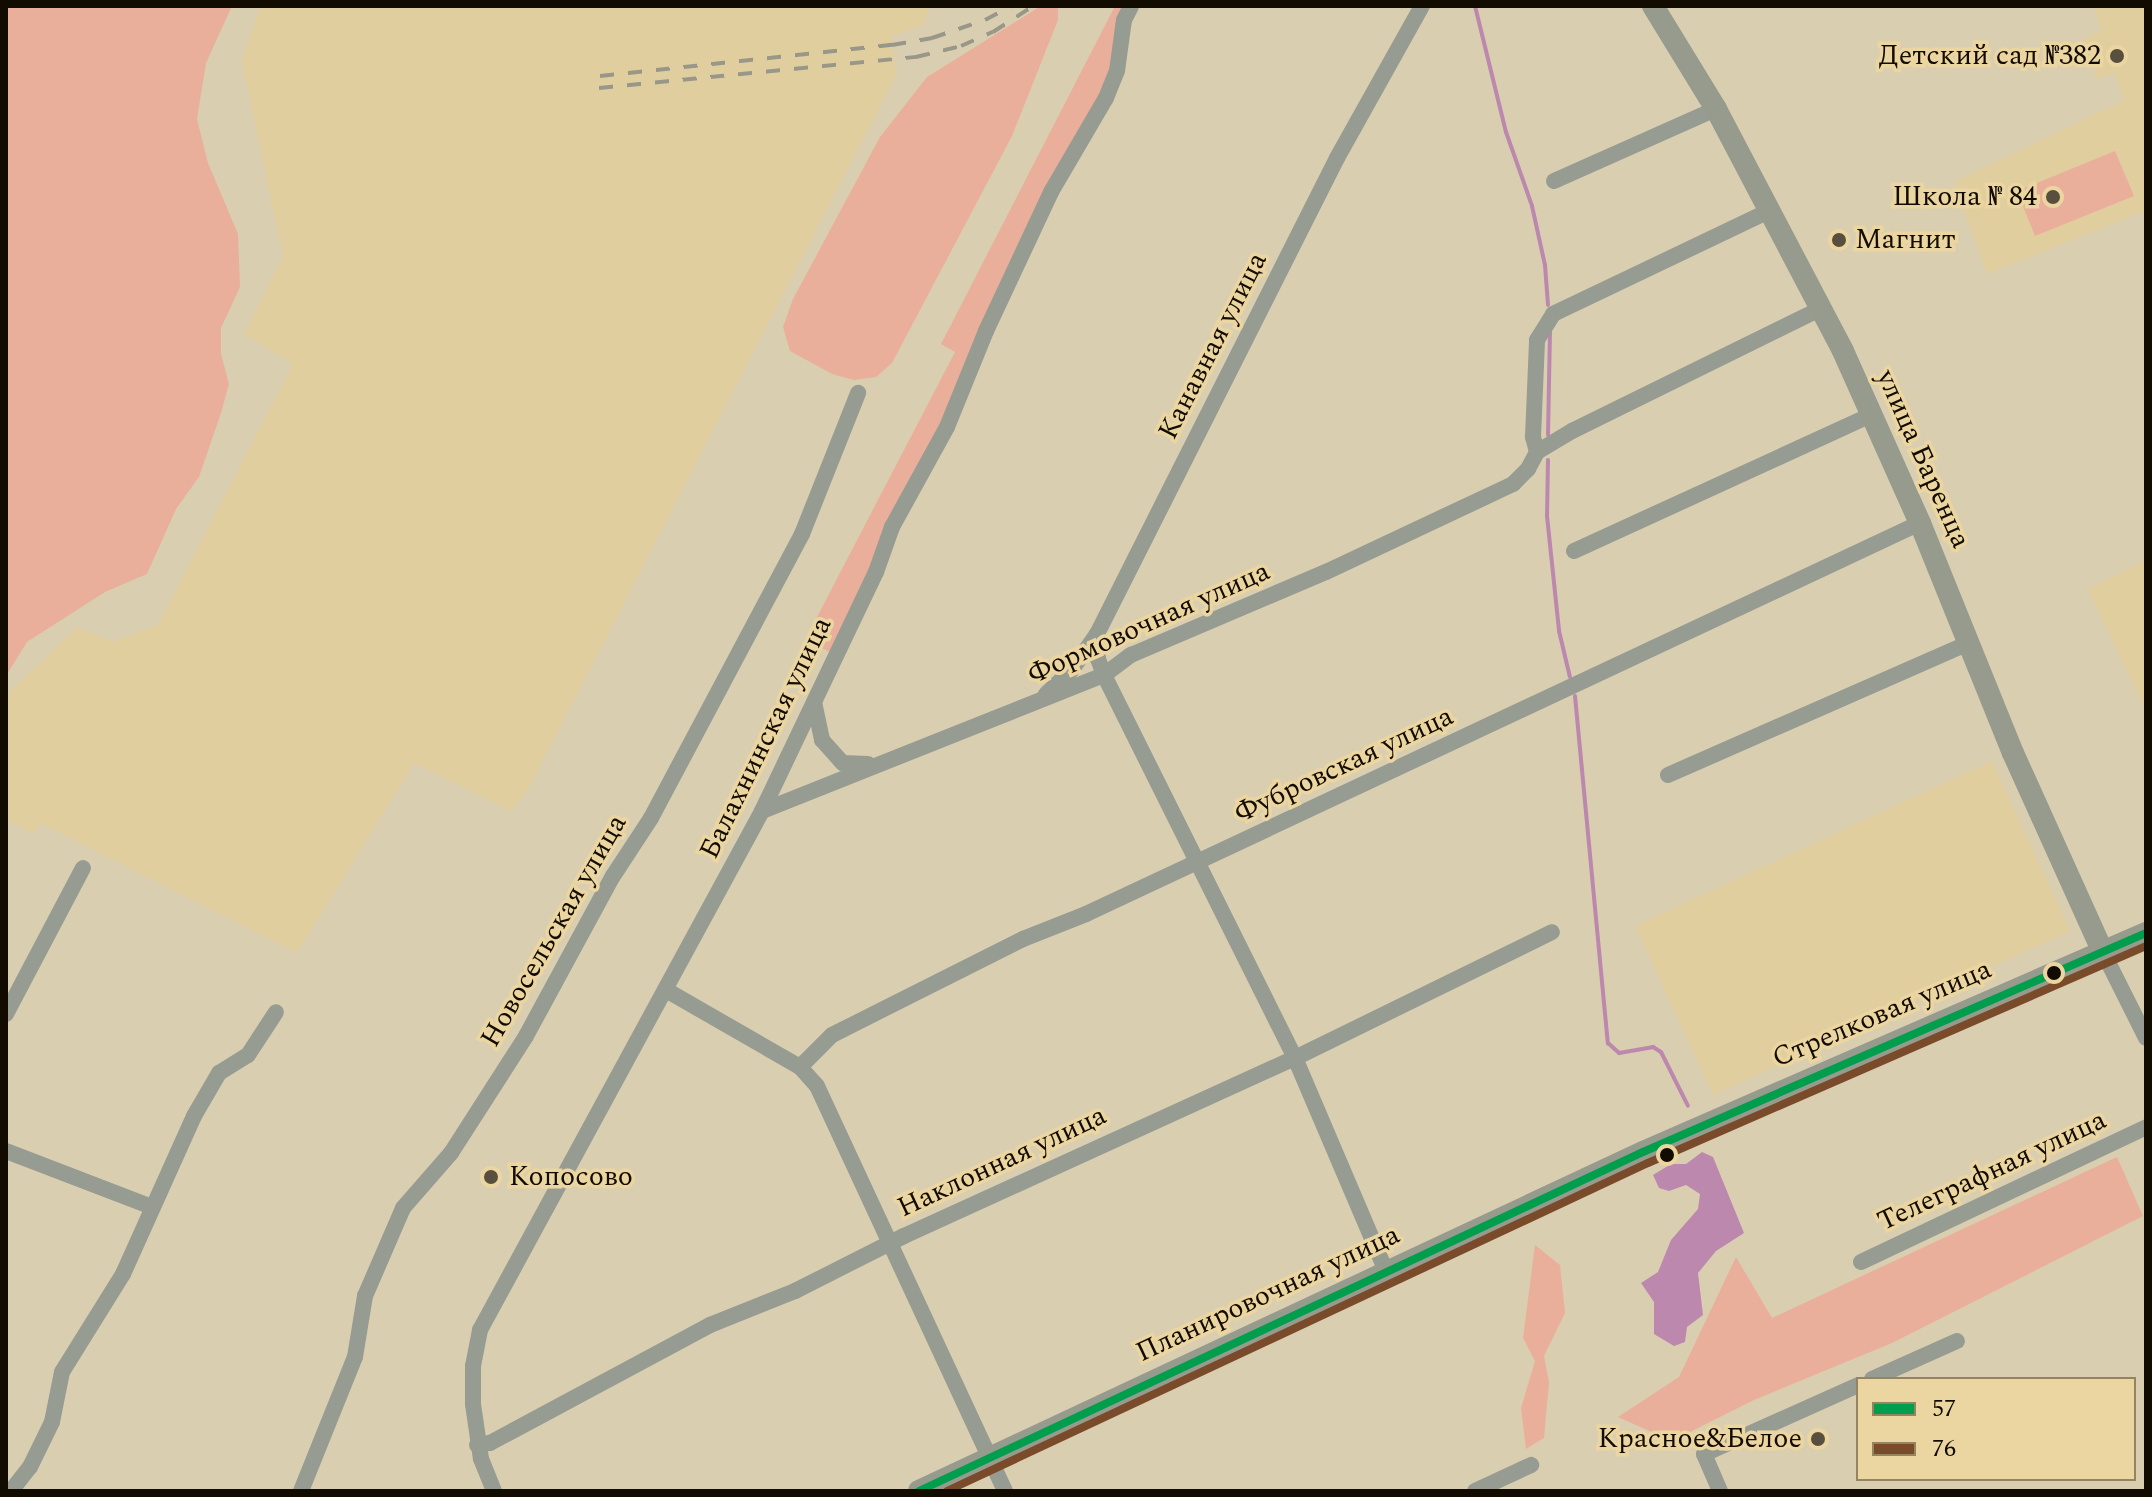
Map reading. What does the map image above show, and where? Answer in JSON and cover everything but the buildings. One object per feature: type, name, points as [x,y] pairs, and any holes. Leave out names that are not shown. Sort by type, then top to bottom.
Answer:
[{"type":"main road","name":"улица Баренца","points":[[1653,6],[1716,109],[1771,210],[1873,414],[2013,753],[2103,952]]},
{"type":"main road","name":"Стрелковая улица","points":[[1643,1152],[2146,933]]},
{"type":"main road","name":"Планировочная улица","points":[[919,1491],[1643,1152]]},
{"type":"street","name":"Балахнинская улица","points":[[494,1491],[477,1445],[473,1366],[480,1330],[762,811],[876,572],[892,527],[947,427],[986,331],[1051,192],[1106,98],[1117,71],[1124,20],[1131,6]]},
{"type":"street","name":"Канавная улица","points":[[1040,700],[1071,671],[1097,634],[1337,158],[1422,6]]},
{"type":"street","points":[[1554,181],[1716,109]]},
{"type":"street","points":[[1537,452],[1533,437],[1537,340],[1553,314],[1771,210]]},
{"type":"street","name":"Формовочная улица","points":[[762,811],[1104,675],[1131,655],[1326,572],[1513,484],[1528,469],[1537,452],[1822,308]]},
{"type":"street","name":"Новосельская улица","points":[[301,1491],[355,1357],[365,1296],[403,1208],[451,1153],[526,1036],[613,876],[651,818],[802,534],[858,393]]},
{"type":"street","points":[[1574,551],[1873,414]]},
{"type":"street","name":"Фубровская улица","points":[[800,1067],[832,1035],[873,1013],[1920,523]]},
{"type":"street","points":[[1097,634],[1098,659],[1104,675],[1295,1058],[1386,1271]]},
{"type":"street","points":[[1668,775],[1969,643]]},
{"type":"street","points":[[814,702],[822,740],[843,763],[874,764]]},
{"type":"street","points":[[6,1014],[83,868]]},
{"type":"street","name":"Наклонная улица","points":[[477,1445],[490,1443],[710,1325],[795,1291],[889,1244],[1295,1058],[1552,932]]},
{"type":"street","points":[[2103,952],[2146,1038]]},
{"type":"street","points":[[666,990],[800,1067],[817,1086],[1005,1491]]},
{"type":"street","points":[[11,1491],[30,1467],[52,1422],[62,1372],[123,1274],[152,1207],[219,1073],[248,1055],[276,1012]]},
{"type":"street","name":"Телеграфная улица","points":[[1861,1262],[2146,1127]]},
{"type":"street","points":[[6,1151],[152,1207]]},
{"type":"street","points":[[1876,1377],[1957,1341]]},
{"type":"street","points":[[1720,1491],[1704,1454],[1856,1386]]},
{"type":"street","points":[[1475,1491],[1531,1465]]},
{"type":"shaded area","points":[[6,6],[232,6],[206,63],[197,119],[208,163],[238,234],[240,287],[221,328],[221,354],[229,384],[221,413],[199,477],[176,509],[147,574],[105,592],[27,642],[6,676]]},
{"type":"shaded area","points":[[260,6],[930,6],[923,25],[892,36],[894,64],[898,71],[528,789],[512,811],[414,763],[297,953],[41,823],[33,834],[6,819],[7,694],[78,627],[113,642],[158,625],[293,364],[244,334],[283,256],[242,61]]},
{"type":"shaded area","points":[[1041,6],[1058,6],[1058,20],[1012,136],[892,363],[876,377],[854,380],[832,374],[790,351],[783,327],[793,299],[880,137],[927,77]]},
{"type":"shaded area","points":[[1115,6],[1125,6],[1110,73],[830,652],[805,640],[955,352],[941,344]]},
{"type":"shaded area","name":"Школа № 84","points":[[2094,6],[2146,6],[2146,220],[2142,212],[1987,274],[1954,182],[2124,100],[2115,73],[2097,79],[2083,39],[2101,30]]},
{"type":"shaded area","points":[[2115,151],[2134,196],[2035,236],[2017,191]]},
{"type":"shaded area","points":[[2146,560],[2146,711],[2088,589]]},
{"type":"shaded area","points":[[1992,761],[2070,931],[1713,1095],[1635,926]]},
{"type":"shaded area","points":[[1702,1152],[1713,1157],[1744,1233],[1716,1251],[1698,1273],[1703,1315],[1687,1327],[1685,1342],[1674,1346],[1654,1334],[1654,1302],[1641,1283],[1658,1272],[1671,1240],[1698,1209],[1700,1194],[1686,1185],[1669,1191],[1659,1188],[1653,1175],[1671,1164],[1686,1164]]},
{"type":"shaded area","points":[[2117,1157],[2143,1216],[1892,1343],[1754,1400],[1672,1441],[1618,1417],[1679,1377],[1736,1257],[1772,1318]]},
{"type":"shaded area","points":[[1535,1245],[1560,1265],[1565,1313],[1544,1356],[1549,1382],[1544,1438],[1526,1449],[1521,1408],[1535,1361],[1523,1338]]},
{"type":"waterway","points":[[1475,6],[1506,132],[1532,206],[1545,265],[1548,305]]},
{"type":"waterway","points":[[1548,435],[1550,331]]},
{"type":"waterway","points":[[1548,460],[1547,516],[1559,631],[1570,677]]},
{"type":"waterway","points":[[1575,696],[1608,1043],[1619,1053],[1653,1047],[1661,1052],[1688,1106]]},
{"type":"railway","points":[[600,76],[892,45],[932,38],[985,20],[1011,6]]},
{"type":"railway","points":[[599,88],[916,57],[961,46],[993,32],[1033,6]]},
{"type":"transit line","name":"57","points":[[919,1491],[1643,1152],[2146,933]]},
{"type":"transit line","name":"76","points":[[947,1491],[1648,1163],[2146,946]]},
{"type":"place","name":"Детский сад №382","points":[[2117,56]]},
{"type":"place","name":"Школа № 84","points":[[2053,197]]},
{"type":"place","name":"Магнит","points":[[1839,240]]},
{"type":"place","name":"Копосово","points":[[491,1177]]},
{"type":"place","name":"Красное&Белое","points":[[1818,1439]]}]
